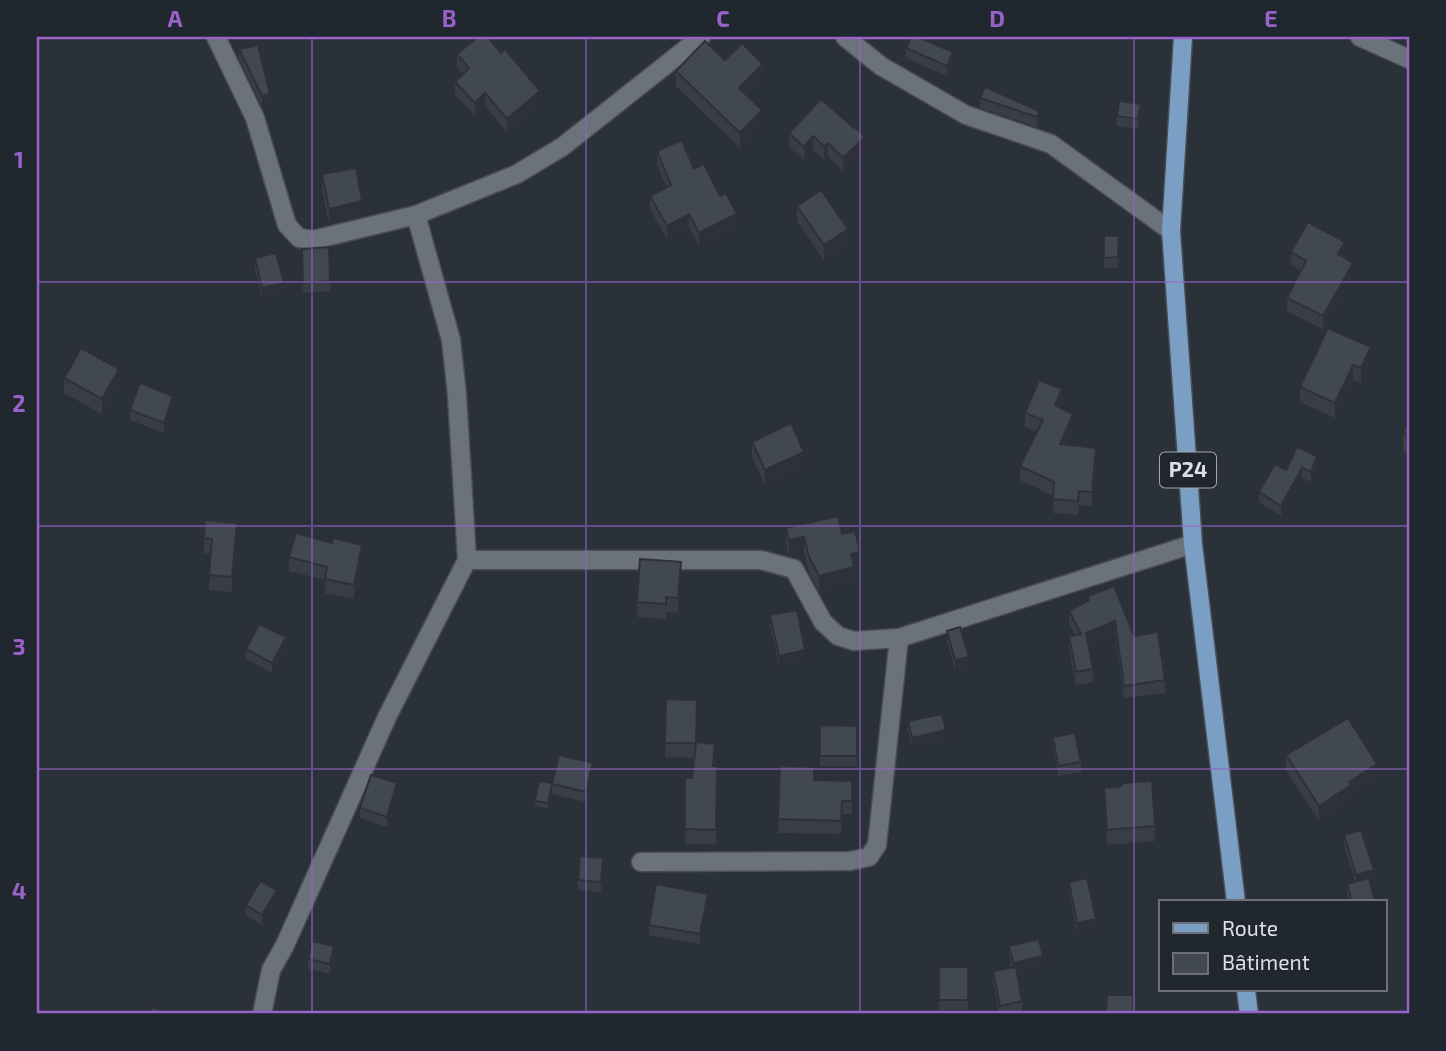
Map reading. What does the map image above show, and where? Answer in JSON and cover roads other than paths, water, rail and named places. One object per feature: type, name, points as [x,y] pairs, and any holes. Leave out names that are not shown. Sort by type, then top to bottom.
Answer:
[{"type":"main road","name":"P24","points":[[1183,37],[1171,231],[1193,544],[1236,900]]},
{"type":"main road","points":[[1246,992],[1249,1014]]},
{"type":"street","points":[[216,37],[255,118],[288,225],[299,238],[313,240],[416,215],[517,174],[562,147],[701,37]]},
{"type":"street","points":[[845,37],[881,66],[966,116],[1051,144],[1171,231]]},
{"type":"street","points":[[1360,37],[1409,59]]},
{"type":"street","points":[[262,1014],[271,970],[285,945],[387,717],[467,560],[457,395],[450,340],[416,215]]},
{"type":"street","points":[[467,560],[761,560],[793,569],[823,622],[838,636],[854,641],[899,638],[1193,544]]},
{"type":"street","points":[[641,862],[850,861],[869,857],[877,845],[899,638]]}]
